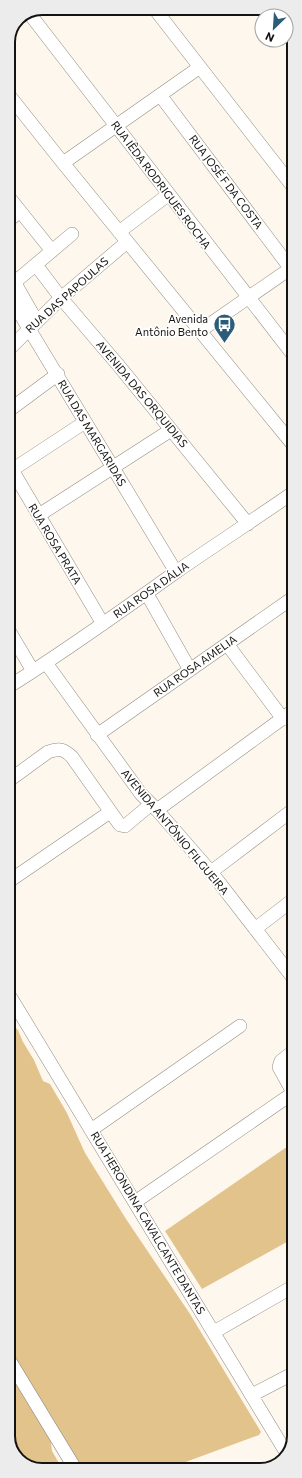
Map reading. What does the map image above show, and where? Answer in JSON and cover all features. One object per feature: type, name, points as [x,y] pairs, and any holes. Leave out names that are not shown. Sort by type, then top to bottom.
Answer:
[{"type":"street","points":[[159,15],[287,179]]},
{"type":"street","name":"RUA IÊDA RODRIGUES ROCHA","points":[[32,17],[287,347]]},
{"type":"street","points":[[63,163],[200,67]]},
{"type":"street","name":"RUA JOSÉ F DA COSTA","points":[[160,95],[287,261]]},
{"type":"street","points":[[15,103],[287,437]]},
{"type":"street","name":"RUA DAS PAPOULAS","points":[[15,343],[169,194]]},
{"type":"street","points":[[15,205],[52,251]]},
{"type":"street","points":[[15,216],[20,212]]},
{"type":"street","points":[[15,274],[36,264],[72,234]]},
{"type":"street","name":"AVENIDA DAS ORQUIDIAS","points":[[36,264],[61,298],[248,524]]},
{"type":"street","points":[[200,331],[287,271]]},
{"type":"street","name":"RUA DAS MARGARIDAS","points":[[15,283],[58,374],[85,422],[176,572]]},
{"type":"street","name":"RUA DAS MARGARIDAS","points":[[15,302],[34,325]]},
{"type":"street","points":[[15,406],[58,374]]},
{"type":"street","points":[[15,464],[85,422]]},
{"type":"street","points":[[39,515],[171,430]]},
{"type":"street","name":"RUA ROSA PRATA","points":[[15,475],[103,624]]},
{"type":"street","name":"RUA ROSA DÁLIA","points":[[15,683],[46,663],[287,497]]},
{"type":"street","points":[[147,594],[190,670]]},
{"type":"street","name":"RUA ROSA AMELIA","points":[[97,735],[287,602]]},
{"type":"street","points":[[15,641],[33,671]]},
{"type":"street","points":[[227,644],[283,719]]},
{"type":"street","name":"AVENIDA ANTÔNIO FILGUEIRA","points":[[46,663],[141,794],[211,872],[287,970]]},
{"type":"street","points":[[15,777],[48,752],[55,749],[61,749],[72,757],[122,827],[154,807],[287,716]]},
{"type":"street","points":[[15,877],[110,812]]},
{"type":"street","points":[[211,872],[287,814]]},
{"type":"street","points":[[255,929],[287,904]]},
{"type":"street","name":"RUA HERONDINA CAVALCANTE DANTAS","points":[[15,1005],[284,1448]]},
{"type":"street","points":[[91,1130],[240,1026]]},
{"type":"street","points":[[287,1056],[281,1061],[279,1067],[287,1081]]},
{"type":"street","points":[[135,1202],[287,1098]]},
{"type":"street","points":[[214,1332],[287,1290]]},
{"type":"street","points":[[15,1370],[72,1463]]},
{"type":"street","points":[[252,1395],[287,1377]]},
{"type":"shaded area","points":[[15,1027],[34,1060],[43,1081],[50,1084],[67,1113],[85,1153],[126,1219],[190,1314],[261,1432],[259,1435],[183,1463],[67,1463],[15,1366]]},
{"type":"shaded area","points":[[287,1147],[287,1242],[202,1289],[165,1231]]},
{"type":"shaded area","points":[[15,1379],[50,1433],[52,1451],[59,1463],[40,1463],[32,1461],[24,1456],[16,1445]]},
{"type":"place","name":"Avenida Antônio Bento","points":[[224,344]]}]
